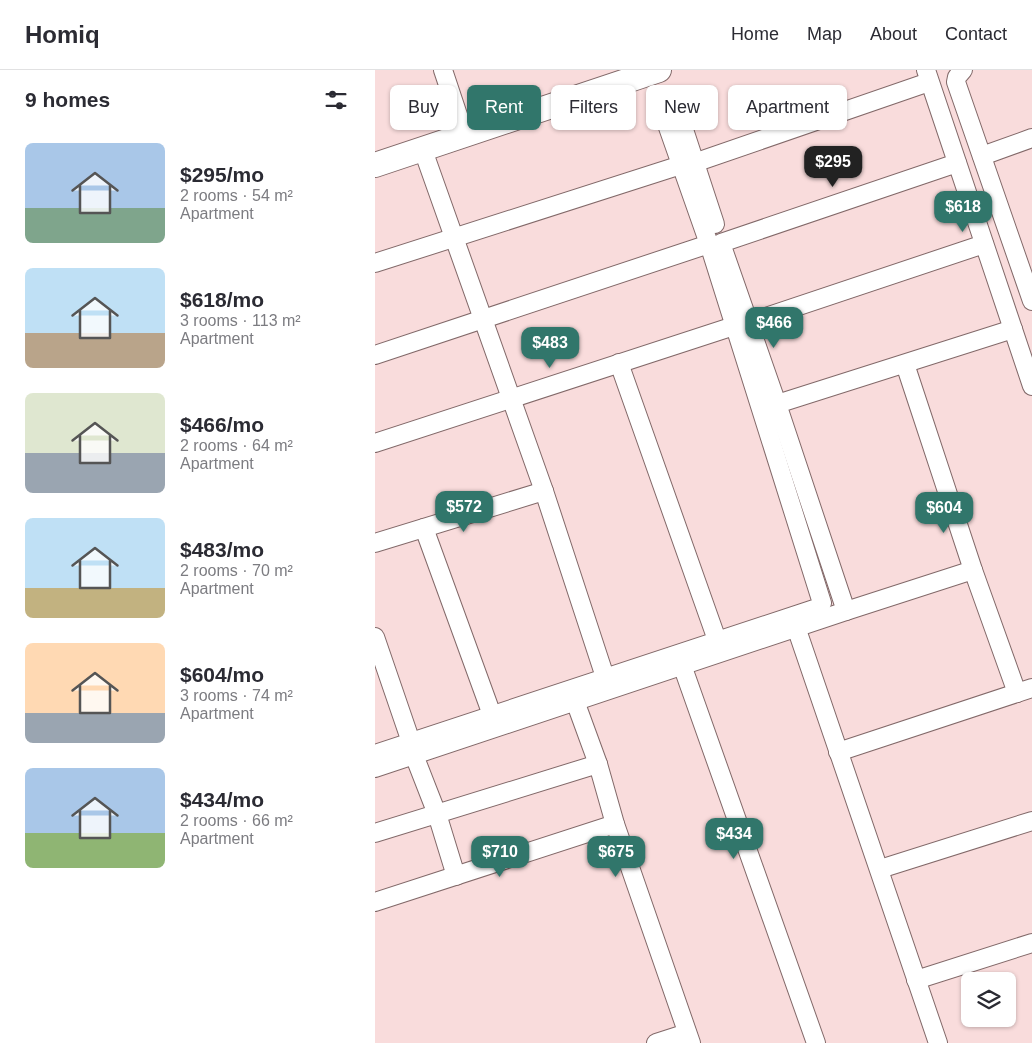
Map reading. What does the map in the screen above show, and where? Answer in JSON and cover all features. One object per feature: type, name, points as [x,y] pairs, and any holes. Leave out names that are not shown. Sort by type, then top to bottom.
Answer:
[{"type":"street","points":[[443,70],[465,136]]},
{"type":"street","points":[[375,165],[659,70]]},
{"type":"street","points":[[963,70],[957,77],[956,82],[1031,298]]},
{"type":"street","points":[[375,263],[688,164],[928,76],[1032,386]]},
{"type":"street","points":[[375,768],[412,749],[492,715],[817,608],[822,603],[741,325],[677,130]]},
{"type":"street","points":[[982,156],[1032,138]]},
{"type":"street","points":[[423,150],[544,491],[605,677]]},
{"type":"street","points":[[375,355],[957,163]]},
{"type":"street","points":[[375,443],[741,325],[984,244]]},
{"type":"street","points":[[741,325],[777,404],[846,611]]},
{"type":"street","points":[[777,404],[1013,329]]},
{"type":"street","points":[[619,363],[717,640]]},
{"type":"street","points":[[839,752],[1024,691],[973,570],[905,364]]},
{"type":"street","points":[[375,544],[544,491]]},
{"type":"street","points":[[424,528],[492,715]]},
{"type":"street","points":[[375,754],[412,749],[575,701],[973,570]]},
{"type":"street","points":[[796,627],[938,1043]]},
{"type":"street","points":[[375,637],[412,749],[437,814],[455,876]]},
{"type":"street","points":[[682,665],[816,1043]]},
{"type":"street","points":[[575,701],[598,764],[615,824],[689,1038],[657,1043]]},
{"type":"street","points":[[375,833],[598,764]]},
{"type":"street","points":[[880,869],[1032,822]]},
{"type":"street","points":[[375,902],[615,824]]},
{"type":"street","points":[[916,980],[1032,943]]}]
